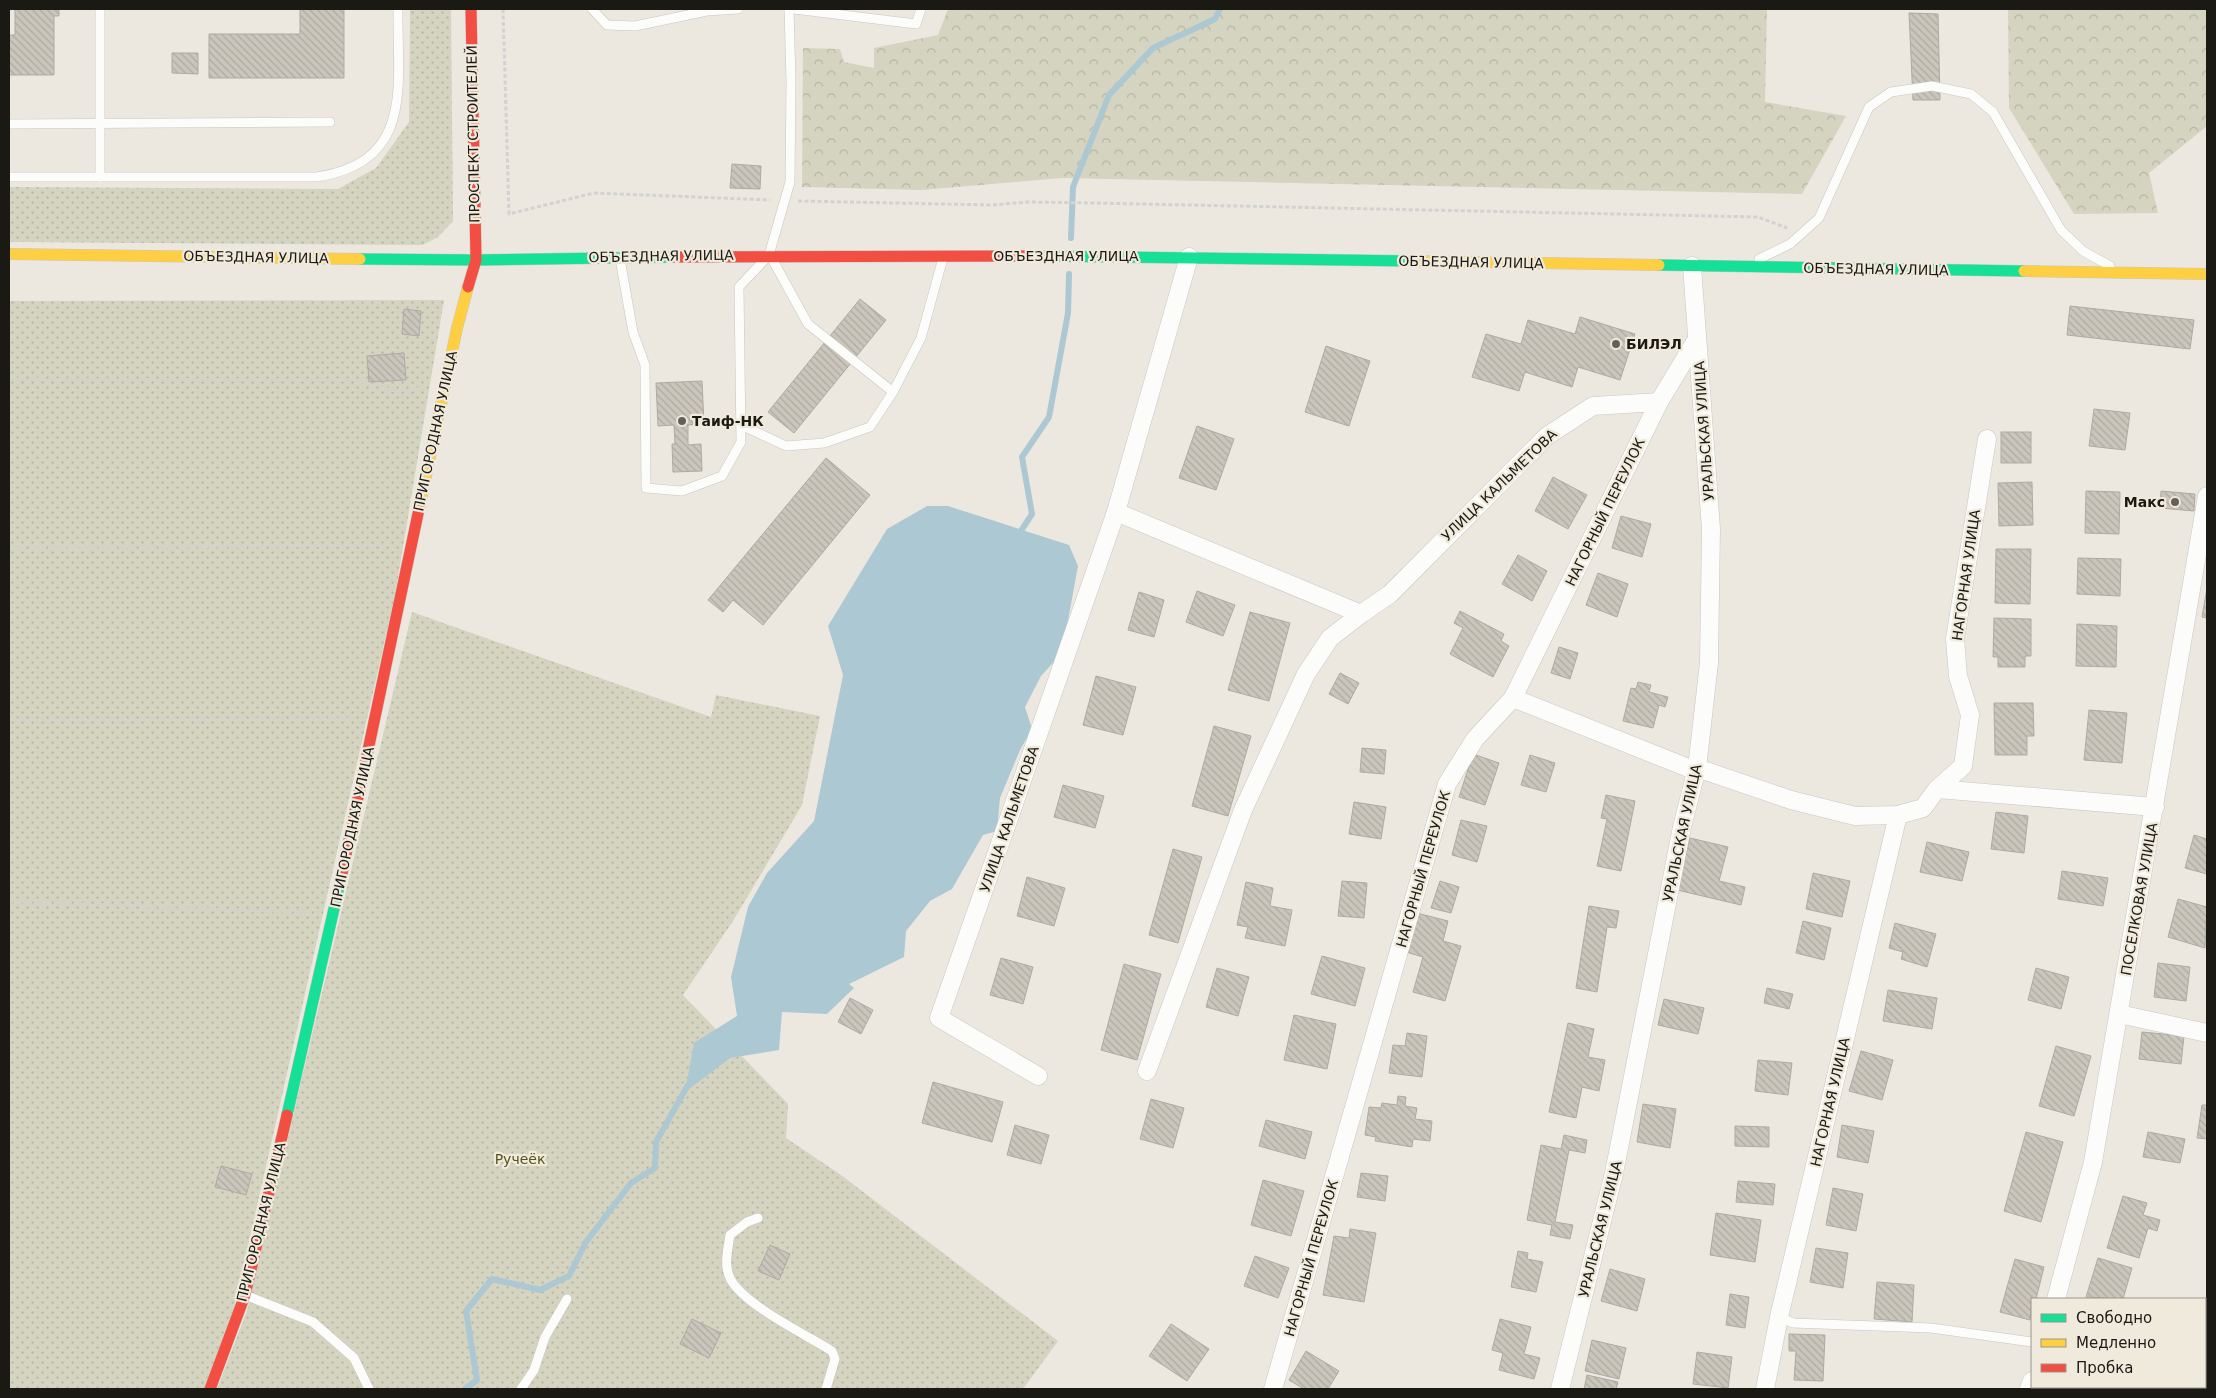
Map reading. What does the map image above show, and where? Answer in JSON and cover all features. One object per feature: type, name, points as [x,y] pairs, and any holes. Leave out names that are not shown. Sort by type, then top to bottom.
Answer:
[{"type":"main road","name":"ПРОСПЕКТ СТРОИТЕЛЕЙ","points":[[471,9],[476,260]]},
{"type":"main road","name":"ОБЪЕЗДНАЯ УЛИЦА","points":[[9,254],[476,260],[619,256],[769,255],[1189,257],[2207,274]]},
{"type":"main road","name":"ПРИГОРОДНАЯ УЛИЦА","points":[[210,1389],[245,1295],[334,913],[457,328],[476,260]]},
{"type":"street","name":"УЛИЦА КАЛЬМЕТОВА","points":[[1038,1076],[939,1018],[1116,512],[1189,257]]},
{"type":"street","name":"УРАЛЬСКАЯ УЛИЦА","points":[[1560,1389],[1614,1173],[1682,827],[1697,769],[1709,664],[1711,529],[1692,266]]},
{"type":"street","name":"НАГОРНЫЙ ПЕРЕУЛОК","points":[[1273,1389],[1447,784],[1475,739],[1513,698],[1659,402],[1697,339]]},
{"type":"street","name":"УЛИЦА КАЛЬМЕТОВА","points":[[1147,1071],[1243,810],[1306,674],[1330,638],[1390,594],[1547,436],[1593,406],[1659,402]]},
{"type":"street","name":"НАГОРНАЯ УЛИЦА","points":[[1513,698],[1697,769],[1791,800],[1855,816],[1898,815],[1922,808],[1937,789],[1962,766],[1970,715],[1958,676],[1955,638],[1988,439]]},
{"type":"street","name":"ПОСЕЛКОВАЯ УЛИЦА","points":[[2056,1298],[2093,1162],[2207,496]]},
{"type":"street","points":[[1116,512],[1361,614]]},
{"type":"street","points":[[1937,789],[2155,807]]},
{"type":"street","name":"НАГОРНАЯ УЛИЦА","points":[[1765,1389],[1779,1317],[1898,815]]},
{"type":"street","points":[[2119,1014],[2207,1033]]},
{"type":"lane","points":[[100,9],[100,177]]},
{"type":"lane","points":[[9,177],[317,177],[339,174],[360,165],[376,152],[387,138],[397,110],[398,9]]},
{"type":"lane","points":[[592,9],[607,25],[635,26],[707,11],[738,9]]},
{"type":"lane","points":[[669,9],[678,17]]},
{"type":"lane","points":[[619,256],[634,332],[645,365],[646,488],[682,491],[722,476],[741,442],[739,287],[769,255],[790,182],[791,81],[789,9]]},
{"type":"lane","points":[[794,9],[916,24],[922,9]]},
{"type":"lane","points":[[1743,267],[1790,244],[1819,218],[1869,107],[1891,92],[1932,86],[1971,94],[1993,112],[2061,230],[2083,251],[2124,273]]},
{"type":"lane","points":[[9,124],[330,122]]},
{"type":"lane","points":[[769,255],[808,324],[893,392]]},
{"type":"lane","points":[[741,425],[786,446],[824,443],[870,427],[893,392],[921,338],[943,255]]},
{"type":"lane","points":[[758,1218],[747,1222],[730,1235],[726,1260],[730,1279],[752,1302],[832,1350],[835,1359],[826,1389]]},
{"type":"lane","points":[[245,1295],[313,1322],[354,1358],[369,1389]]},
{"type":"lane","points":[[521,1389],[534,1370],[545,1337],[567,1299]]},
{"type":"lane","points":[[1779,1317],[1793,1323],[1932,1328],[2031,1342]]},
{"type":"path","points":[[503,9],[509,214]]},
{"type":"path","points":[[1047,203],[1758,217],[1802,233]]},
{"type":"path","points":[[9,379],[355,380],[398,392],[445,384]]},
{"type":"path","points":[[9,548],[411,545]]},
{"type":"path","points":[[9,720],[375,719]]},
{"type":"path","points":[[9,902],[334,913]]},
{"type":"green space","points":[[410,9],[451,9],[453,221],[438,237],[423,245],[9,242],[9,187],[338,189],[376,168],[409,122]]},
{"type":"green space","points":[[948,9],[1767,9],[1765,102],[1846,116],[1802,194],[1062,178],[922,190],[802,187],[803,48],[840,49],[844,62],[874,68],[874,48],[938,35]]},
{"type":"green space","points":[[2008,9],[2207,9],[2207,126],[2149,173],[2158,213],[2074,214],[2009,108]]},
{"type":"green space","points":[[444,300],[395,595],[232,1317],[208,1389],[9,1389],[9,301]]},
{"type":"green space","name":"Ручеёк","points":[[412,612],[711,717],[716,695],[820,716],[802,805],[733,921],[683,995],[788,1104],[786,1138],[841,1175],[1058,1341],[1023,1389],[217,1389],[247,1311]]},
{"type":"water","points":[[927,506],[948,506],[1069,545],[1078,566],[1062,653],[1041,676],[1025,707],[1032,729],[1020,750],[1000,798],[997,831],[983,835],[952,889],[930,901],[906,931],[904,957],[849,984],[854,988],[827,1014],[782,1012],[779,1050],[730,1058],[685,1092],[694,1043],[737,1016],[731,977],[748,907],[767,873],[814,821],[843,675],[828,626],[887,529]]},
{"type":"building","points":[[15,9],[59,9],[59,16],[54,16],[54,75],[9,75],[9,35],[15,35]]},
{"type":"building","points":[[300,9],[344,9],[344,78],[209,78],[209,34],[300,34]]},
{"type":"building","points":[[1909,13],[1938,14],[1940,100],[1913,100]]},
{"type":"building","points":[[172,53],[198,53],[198,74],[172,73]]},
{"type":"building","points":[[732,164],[761,166],[760,189],[730,188]]},
{"type":"building","points":[[860,299],[886,320],[794,433],[768,412]]},
{"type":"building","points":[[2070,306],[2194,320],[2190,349],[2067,335]]},
{"type":"building","points":[[404,309],[421,311],[419,336],[402,334]]},
{"type":"building","points":[[1580,317],[1635,334],[1620,380],[1578,367],[1572,387],[1525,372],[1519,391],[1472,377],[1486,334],[1521,344],[1528,320],[1575,334]]},
{"type":"building","points":[[1326,346],[1370,361],[1349,426],[1305,412]]},
{"type":"building","points":[[404,353],[406,380],[369,382],[367,356]]},
{"type":"building","points":[[702,381],[704,424],[688,425],[688,445],[701,444],[702,471],[673,472],[672,444],[675,444],[674,425],[658,426],[656,383]]},
{"type":"building","points":[[2094,409],[2130,413],[2125,450],[2089,446]]},
{"type":"building","points":[[1197,426],[1234,439],[1216,490],[1179,478]]},
{"type":"building","points":[[2001,432],[2031,432],[2031,463],[2001,463]]},
{"type":"building","points":[[826,458],[870,495],[763,625],[733,600],[723,612],[708,600]]},
{"type":"building","points":[[1553,477],[1587,495],[1568,529],[1535,511]]},
{"type":"building","points":[[2032,482],[2033,525],[1999,526],[1998,483]]},
{"type":"building","points":[[2086,491],[2120,492],[2119,534],[2085,533]]},
{"type":"building","points":[[2161,491],[2195,494],[2194,511],[2160,508]]},
{"type":"building","points":[[1621,516],[1651,524],[1642,557],[1612,548]]},
{"type":"building","points":[[1996,549],[2031,549],[2030,604],[1995,603]]},
{"type":"building","points":[[1518,555],[1547,571],[1532,601],[1502,584]]},
{"type":"building","points":[[2078,558],[2121,559],[2120,596],[2077,594]]},
{"type":"building","points":[[1598,573],[1628,584],[1617,617],[1586,605]]},
{"type":"building","points":[[2207,588],[2207,618],[2202,617]]},
{"type":"building","points":[[1197,591],[1235,605],[1223,636],[1186,622]]},
{"type":"building","points":[[1139,592],[1164,600],[1154,637],[1128,630]]},
{"type":"building","points":[[1460,611],[1504,634],[1501,641],[1509,646],[1493,677],[1450,654],[1463,628],[1454,623]]},
{"type":"building","points":[[1250,612],[1290,623],[1269,701],[1228,690]]},
{"type":"building","points":[[1994,618],[2031,619],[2031,656],[2025,656],[2025,667],[1998,667],[1998,657],[1993,657]]},
{"type":"building","points":[[2077,624],[2117,626],[2116,667],[2076,666]]},
{"type":"building","points":[[1559,647],[1578,653],[1570,679],[1551,673]]},
{"type":"building","points":[[1340,673],[1359,683],[1348,704],[1329,694]]},
{"type":"building","points":[[1096,676],[1136,687],[1123,735],[1083,725]]},
{"type":"building","points":[[1638,682],[1651,685],[1649,692],[1668,697],[1665,707],[1659,705],[1653,728],[1623,721],[1631,688],[1636,689]]},
{"type":"building","points":[[1994,703],[2033,703],[2034,736],[2027,736],[2027,755],[1995,755]]},
{"type":"building","points":[[2089,710],[2127,713],[2122,763],[2084,760]]},
{"type":"building","points":[[1214,726],[1251,736],[1228,816],[1192,806]]},
{"type":"building","points":[[1362,748],[1386,750],[1384,774],[1360,772]]},
{"type":"building","points":[[1473,754],[1499,763],[1485,805],[1459,797]]},
{"type":"building","points":[[1530,755],[1555,763],[1546,792],[1521,785]]},
{"type":"building","points":[[1063,785],[1104,796],[1095,828],[1054,817]]},
{"type":"building","points":[[1606,795],[1635,801],[1621,871],[1597,866],[1607,819],[1601,818]]},
{"type":"building","points":[[1354,802],[1386,807],[1381,839],[1349,834]]},
{"type":"building","points":[[1996,812],[2028,816],[2024,853],[1991,849]]},
{"type":"building","points":[[1461,820],[1487,826],[1477,862],[1452,855]]},
{"type":"building","points":[[2194,835],[2207,839],[2207,874],[2185,868]]},
{"type":"building","points":[[1690,838],[1728,847],[1719,881],[1745,887],[1741,905],[1677,890]]},
{"type":"building","points":[[1927,842],[1969,852],[1962,881],[1920,872]]},
{"type":"building","points":[[1173,849],[1202,857],[1178,943],[1149,935]]},
{"type":"building","points":[[2062,871],[2108,878],[2103,906],[2058,899]]},
{"type":"building","points":[[1813,873],[1850,881],[1842,917],[1806,909]]},
{"type":"building","points":[[1027,877],[1065,888],[1054,926],[1017,916]]},
{"type":"building","points":[[1342,881],[1367,883],[1364,918],[1338,916]]},
{"type":"building","points":[[1440,881],[1459,887],[1451,913],[1431,908]]},
{"type":"building","points":[[1246,882],[1273,888],[1270,906],[1292,910],[1285,946],[1245,938],[1248,927],[1237,925]]},
{"type":"building","points":[[2178,899],[2207,907],[2205,948],[2168,937]]},
{"type":"building","points":[[1589,906],[1619,911],[1616,928],[1607,927],[1597,992],[1576,988]]},
{"type":"building","points":[[1417,913],[1448,921],[1443,941],[1461,946],[1445,1001],[1413,992],[1423,957],[1406,952]]},
{"type":"building","points":[[1803,921],[1831,928],[1824,960],[1796,953]]},
{"type":"building","points":[[1895,923],[1936,934],[1927,967],[1901,959],[1903,952],[1889,948]]},
{"type":"building","points":[[1322,956],[1365,968],[1355,1006],[1311,994]]},
{"type":"building","points":[[1001,958],[1033,967],[1023,1004],[990,995]]},
{"type":"building","points":[[2158,963],[2190,967],[2186,1001],[2154,997]]},
{"type":"building","points":[[1124,964],[1161,974],[1137,1060],[1101,1050]]},
{"type":"building","points":[[1217,968],[1249,977],[1238,1016],[1206,1007]]},
{"type":"building","points":[[2036,968],[2069,977],[2061,1009],[2028,1000]]},
{"type":"building","points":[[1767,988],[1793,994],[1789,1009],[1764,1003]]},
{"type":"building","points":[[1888,990],[1937,998],[1932,1029],[1883,1021]]},
{"type":"building","points":[[850,998],[873,1010],[861,1034],[838,1022]]},
{"type":"building","points":[[1664,999],[1704,1008],[1698,1034],[1658,1025]]},
{"type":"building","points":[[1294,1015],[1336,1024],[1327,1069],[1284,1060]]},
{"type":"building","points":[[1568,1023],[1594,1029],[1588,1057],[1605,1060],[1599,1091],[1582,1087],[1576,1118],[1549,1112]]},
{"type":"building","points":[[2142,1032],[2184,1036],[2181,1064],[2139,1059]]},
{"type":"building","points":[[1407,1033],[1427,1036],[1422,1077],[1389,1073],[1393,1045],[1405,1046]]},
{"type":"building","points":[[2056,1046],[2091,1056],[2074,1116],[2039,1106]]},
{"type":"building","points":[[1861,1051],[1893,1060],[1882,1100],[1849,1091]]},
{"type":"building","points":[[1758,1060],[1792,1063],[1788,1095],[1755,1091]]},
{"type":"building","points":[[933,1082],[1003,1102],[992,1142],[922,1123]]},
{"type":"building","points":[[1398,1096],[1406,1097],[1405,1106],[1417,1108],[1415,1119],[1432,1121],[1430,1141],[1413,1139],[1412,1147],[1375,1141],[1376,1137],[1365,1135],[1369,1107],[1381,1108],[1382,1103],[1397,1105]]},
{"type":"building","points":[[1151,1099],[1184,1108],[1173,1148],[1140,1139]]},
{"type":"building","points":[[1643,1104],[1676,1109],[1670,1148],[1637,1142]]},
{"type":"building","points":[[2202,1105],[2207,1105],[2207,1139],[2197,1138]]},
{"type":"building","points":[[1266,1120],[1312,1132],[1305,1159],[1259,1146]]},
{"type":"building","points":[[1015,1125],[1049,1135],[1041,1164],[1007,1155]]},
{"type":"building","points":[[1842,1125],[1874,1131],[1868,1163],[1837,1157]]},
{"type":"building","points":[[1735,1126],[1769,1127],[1769,1147],[1735,1146]]},
{"type":"building","points":[[2026,1132],[2063,1142],[2041,1222],[2004,1211]]},
{"type":"building","points":[[2148,1132],[2185,1139],[2180,1163],[2143,1157]]},
{"type":"building","points":[[1564,1135],[1587,1140],[1585,1153],[1569,1150],[1555,1222],[1573,1225],[1570,1239],[1550,1235],[1552,1225],[1527,1220],[1541,1145],[1561,1149]]},
{"type":"building","points":[[221,1166],[252,1174],[246,1195],[215,1187]]},
{"type":"building","points":[[1361,1173],[1388,1176],[1385,1201],[1357,1197]]},
{"type":"building","points":[[1263,1180],[1304,1191],[1291,1236],[1251,1225]]},
{"type":"building","points":[[1738,1181],[1775,1184],[1773,1205],[1736,1202]]},
{"type":"building","points":[[1833,1188],[1863,1194],[1856,1231],[1826,1225]]},
{"type":"building","points":[[2123,1196],[2147,1203],[2143,1215],[2160,1220],[2157,1231],[2148,1228],[2139,1258],[2107,1248]]},
{"type":"building","points":[[1716,1213],[1761,1220],[1755,1262],[1710,1255]]},
{"type":"building","points":[[1350,1229],[1376,1233],[1364,1302],[1323,1295],[1334,1236],[1349,1238]]},
{"type":"building","points":[[770,1245],[790,1254],[779,1280],[758,1271]]},
{"type":"building","points":[[1816,1248],[1848,1253],[1843,1288],[1810,1282]]},
{"type":"building","points":[[1518,1251],[1528,1253],[1527,1259],[1543,1262],[1536,1292],[1511,1287]]},
{"type":"building","points":[[1255,1256],[1289,1268],[1278,1298],[1244,1286]]},
{"type":"building","points":[[2098,1258],[2132,1268],[2123,1298],[2086,1297]]},
{"type":"building","points":[[2015,1259],[2044,1267],[2036,1298],[2031,1298],[2030,1320],[2000,1312]]},
{"type":"building","points":[[1610,1269],[1645,1279],[1637,1311],[1601,1301]]},
{"type":"building","points":[[1877,1282],[1914,1285],[1912,1322],[1874,1319]]},
{"type":"building","points":[[1730,1294],[1749,1297],[1745,1328],[1726,1325]]},
{"type":"building","points":[[692,1319],[721,1333],[709,1358],[680,1344]]},
{"type":"building","points":[[1500,1319],[1531,1327],[1524,1354],[1540,1358],[1534,1379],[1499,1370],[1503,1353],[1492,1350]]},
{"type":"building","points":[[1171,1324],[1209,1349],[1187,1381],[1149,1356]]},
{"type":"building","points":[[1789,1334],[1825,1335],[1823,1381],[1794,1380],[1796,1351],[1789,1351]]},
{"type":"building","points":[[1592,1340],[1626,1348],[1619,1379],[1585,1371]]},
{"type":"building","points":[[1306,1351],[1339,1371],[1328,1389],[1304,1389],[1289,1380]]},
{"type":"building","points":[[1697,1352],[1732,1357],[1728,1388],[1693,1384]]},
{"type":"building","points":[[2207,1367],[2207,1389],[2163,1389],[2206,1388]]},
{"type":"building","points":[[1587,1375],[1618,1382],[1616,1389],[1584,1389]]},
{"type":"waterway","points":[[1071,238],[1073,187],[1109,95],[1153,48],[1215,19],[1220,9]]},
{"type":"waterway","points":[[1017,537],[1032,514],[1022,457],[1049,417],[1068,313],[1069,274]]},
{"type":"waterway","points":[[465,1389],[477,1380],[466,1311],[492,1279],[540,1290],[569,1276],[586,1242],[631,1183],[655,1168],[656,1142],[688,1085]]},
{"type":"traffic: fast","points":[[1039,256],[1412,261]]},
{"type":"traffic: fast","points":[[360,259],[476,260],[674,257]]},
{"type":"traffic: fast","points":[[1659,265],[2024,271]]},
{"type":"traffic: fast","points":[[287,1115],[341,878]]},
{"type":"traffic: slow","points":[[9,254],[360,259]]},
{"type":"traffic: slow","points":[[1412,261],[1659,265]]},
{"type":"traffic: slow","points":[[2024,271],[2207,274]]},
{"type":"traffic: slow","points":[[419,509],[457,328],[468,287]]},
{"type":"traffic: jam","points":[[468,287],[476,260],[471,9]]},
{"type":"traffic: jam","points":[[674,257],[1039,256]]},
{"type":"traffic: jam","points":[[341,878],[419,509]]},
{"type":"traffic: jam","points":[[210,1389],[245,1295],[287,1115]]},
{"type":"place","name":"БИЛЭЛ","points":[[1616,344]]},
{"type":"place","name":"Таиф-НК","points":[[682,421]]},
{"type":"place","name":"Макс","points":[[2175,502]]}]
